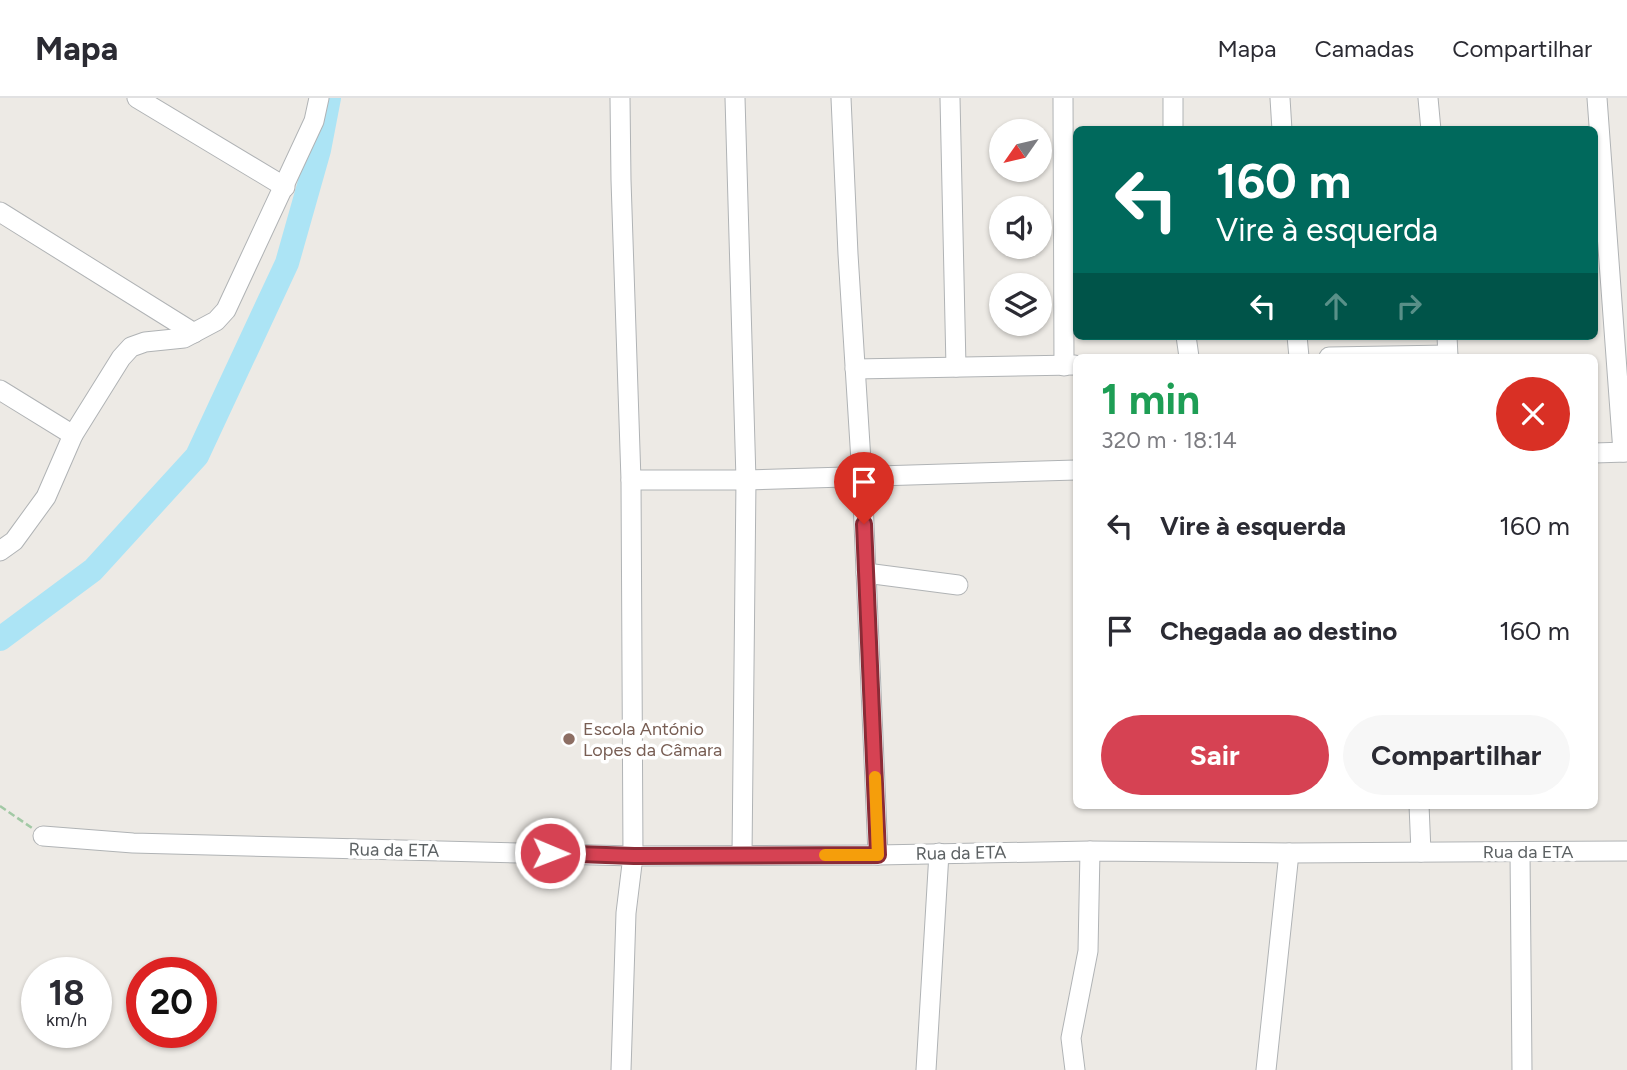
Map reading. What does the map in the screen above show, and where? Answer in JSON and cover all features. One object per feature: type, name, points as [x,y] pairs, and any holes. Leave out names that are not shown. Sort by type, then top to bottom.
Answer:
[{"type":"street","points":[[137,98],[285,187]]},
{"type":"street","points":[[0,551],[15,541],[46,497],[73,435],[121,358],[131,347],[145,342],[184,338],[216,321],[226,310],[314,121],[318,98]]},
{"type":"street","points":[[620,98],[631,480],[634,856],[626,913],[621,1070]]},
{"type":"street","points":[[735,98],[746,480],[742,855]]},
{"type":"street","points":[[841,98],[862,477],[878,855]]},
{"type":"street","points":[[950,98],[956,367]]},
{"type":"street","points":[[855,369],[1070,366],[1063,98]]},
{"type":"street","points":[[1173,98],[1173,126]]},
{"type":"street","points":[[1280,98],[1282,126]]},
{"type":"street","points":[[1428,98],[1431,126]]},
{"type":"street","points":[[1597,98],[1625,452],[1598,453]]},
{"type":"street","points":[[0,212],[194,333]]},
{"type":"street","points":[[1374,354],[1448,349]]},
{"type":"street","points":[[0,390],[73,435]]},
{"type":"street","points":[[631,480],[746,480],[1073,470]]},
{"type":"street","points":[[866,573],[958,585]]},
{"type":"street","points":[[1419,809],[1421,852]]},
{"type":"street","name":"Rua da ETA","points":[[43,836],[133,843],[634,856],[878,855],[1090,850],[1289,853],[1627,851]]},
{"type":"street","points":[[1075,1070],[1071,1038],[1088,951],[1090,850]]},
{"type":"street","points":[[1520,852],[1522,1070]]},
{"type":"street","points":[[926,1070],[939,853]]},
{"type":"street","points":[[1266,1070],[1289,853]]},
{"type":"path","points":[[0,806],[43,836]]},
{"type":"waterway","points":[[0,639],[93,570],[197,456],[287,263],[319,150],[329,98]]},
{"type":"slow traffic","points":[[825,855],[878,855],[875,777]]},
{"type":"place","name":"Escola António Lopes da Câmara","points":[[569,739]]},
{"type":"route","points":[[550,853],[634,856],[878,855],[864,524]]}]
